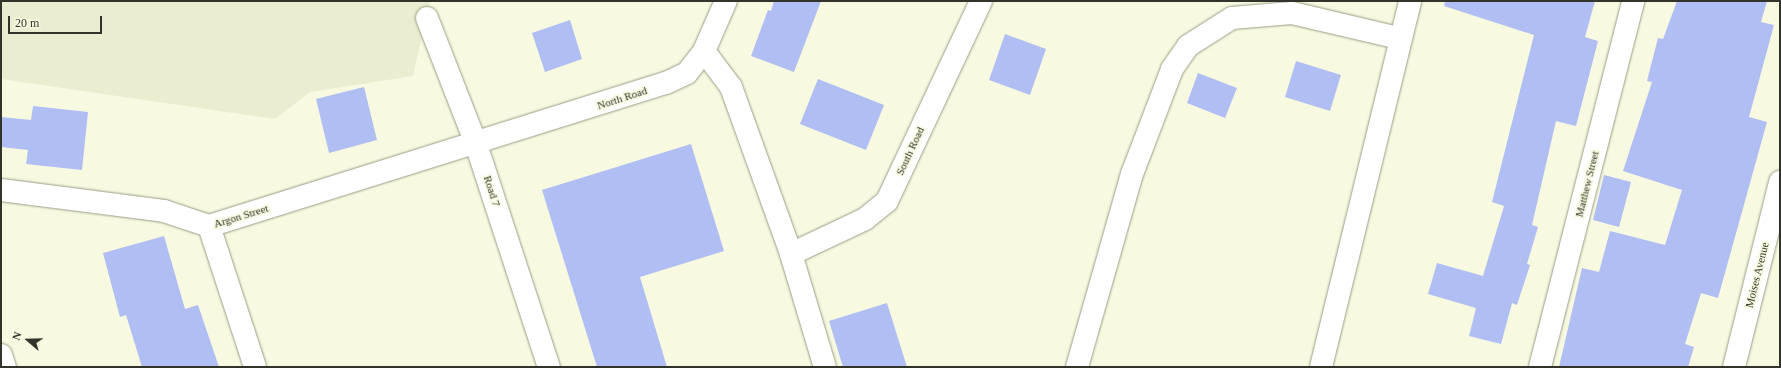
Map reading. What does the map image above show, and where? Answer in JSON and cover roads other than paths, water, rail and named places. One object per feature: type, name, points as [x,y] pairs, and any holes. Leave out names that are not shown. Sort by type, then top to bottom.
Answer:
[{"type":"street","name":"North Road","points":[[476,144],[666,84],[687,73],[704,51],[726,1]]},
{"type":"street","name":"South Road","points":[[791,254],[865,219],[887,201],[981,1]]},
{"type":"street","points":[[1321,367],[1399,38],[1410,1]]},
{"type":"street","name":"Matthew Street","points":[[1540,367],[1633,1]]},
{"type":"street","points":[[1077,367],[1132,174],[1172,69],[1188,46],[1232,18],[1292,13],[1399,38]]},
{"type":"street","name":"Road 7","points":[[427,18],[476,144],[549,367]]},
{"type":"street","points":[[704,51],[732,87],[791,254],[825,367]]},
{"type":"street","name":"Argon Street","points":[[1,190],[164,211],[210,226],[476,144]]},
{"type":"street","name":"Moises Avenue","points":[[1734,367],[1780,182]]},
{"type":"street","points":[[210,226],[255,367]]},
{"type":"street","points":[[1,355],[5,367]]}]
